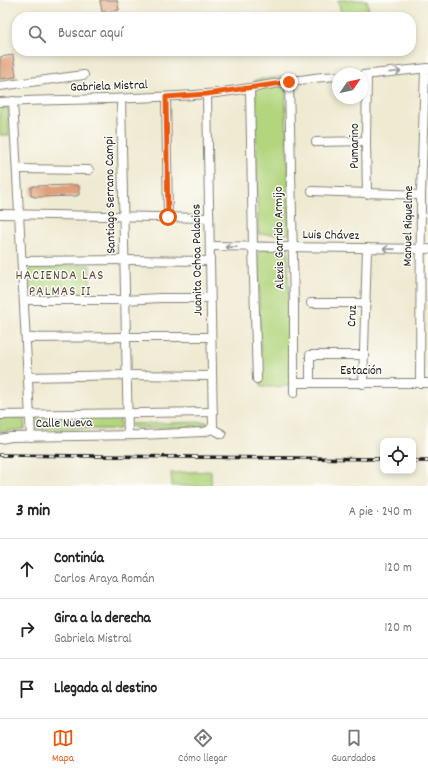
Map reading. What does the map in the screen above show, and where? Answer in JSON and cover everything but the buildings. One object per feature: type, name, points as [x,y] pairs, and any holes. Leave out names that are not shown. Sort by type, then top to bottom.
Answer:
[{"type":"street","points":[[368,75],[426,68]]},
{"type":"street","name":"Manuel Riquelme","points":[[424,383],[425,249],[421,195],[426,68]]},
{"type":"street","points":[[0,86],[84,75]]},
{"type":"street","name":"Gabriela Mistral","points":[[0,102],[121,99],[207,94],[315,77],[332,76]]},
{"type":"street","name":"Alexis Garrido Armijo","points":[[289,82],[294,304],[294,393]]},
{"type":"street","name":"Alexis Garrido Armijo","points":[[250,88],[257,379]]},
{"type":"street","name":"Juanita Ochoa Palacios","points":[[207,94],[212,427]]},
{"type":"street","points":[[166,97],[168,217]]},
{"type":"street","name":"Santiago Serrano Campi","points":[[121,99],[128,435]]},
{"type":"street","points":[[13,101],[31,437]]},
{"type":"street","name":"Pumarino","points":[[365,104],[367,194]]},
{"type":"street","points":[[316,142],[366,141]]},
{"type":"street","points":[[17,169],[89,170]]},
{"type":"street","points":[[312,191],[421,195]]},
{"type":"street","points":[[0,214],[209,218]]},
{"type":"street","name":"Luis Chávez","points":[[210,246],[425,249]]},
{"type":"street","name":"Cruz","points":[[363,384],[367,248]]},
{"type":"street","points":[[22,261],[210,261]]},
{"type":"street","points":[[24,300],[210,298]]},
{"type":"street","points":[[311,303],[366,303]]},
{"type":"street","points":[[26,338],[126,336],[211,337]]},
{"type":"street","points":[[310,383],[310,355],[364,355]]},
{"type":"street","points":[[28,377],[127,375],[212,376]]},
{"type":"street","name":"Estación","points":[[294,383],[424,383]]},
{"type":"street","points":[[0,415],[212,412]]},
{"type":"street","points":[[212,427],[222,434]]},
{"type":"street","name":"Calle Nueva","points":[[0,439],[203,432],[212,427]]},
{"type":"green space","points":[[338,0],[367,0],[369,11],[341,12]]},
{"type":"green space","points":[[285,76],[290,234],[258,234],[255,80]]},
{"type":"green space","points":[[8,107],[9,135],[0,135],[0,108]]},
{"type":"green space","points":[[258,242],[288,242],[290,386],[261,387]]},
{"type":"green space","points":[[90,265],[90,295],[30,296],[30,266]]},
{"type":"green space","points":[[24,417],[25,429],[0,432],[0,418]]},
{"type":"green space","points":[[120,417],[119,429],[39,429],[36,427],[35,418]]},
{"type":"green space","points":[[207,422],[207,425],[204,427],[135,428],[132,427],[131,424]]},
{"type":"green space","points":[[211,471],[211,486],[172,486],[171,473]]},
{"type":"railway","points":[[0,455],[380,459]]},
{"type":"railway","points":[[416,461],[428,461]]},
{"type":"district","name":"HACIENDA LAS PALMAS II","points":[[60,284]]},
{"type":"route","points":[[168,217],[166,97],[207,94],[289,82]]}]
